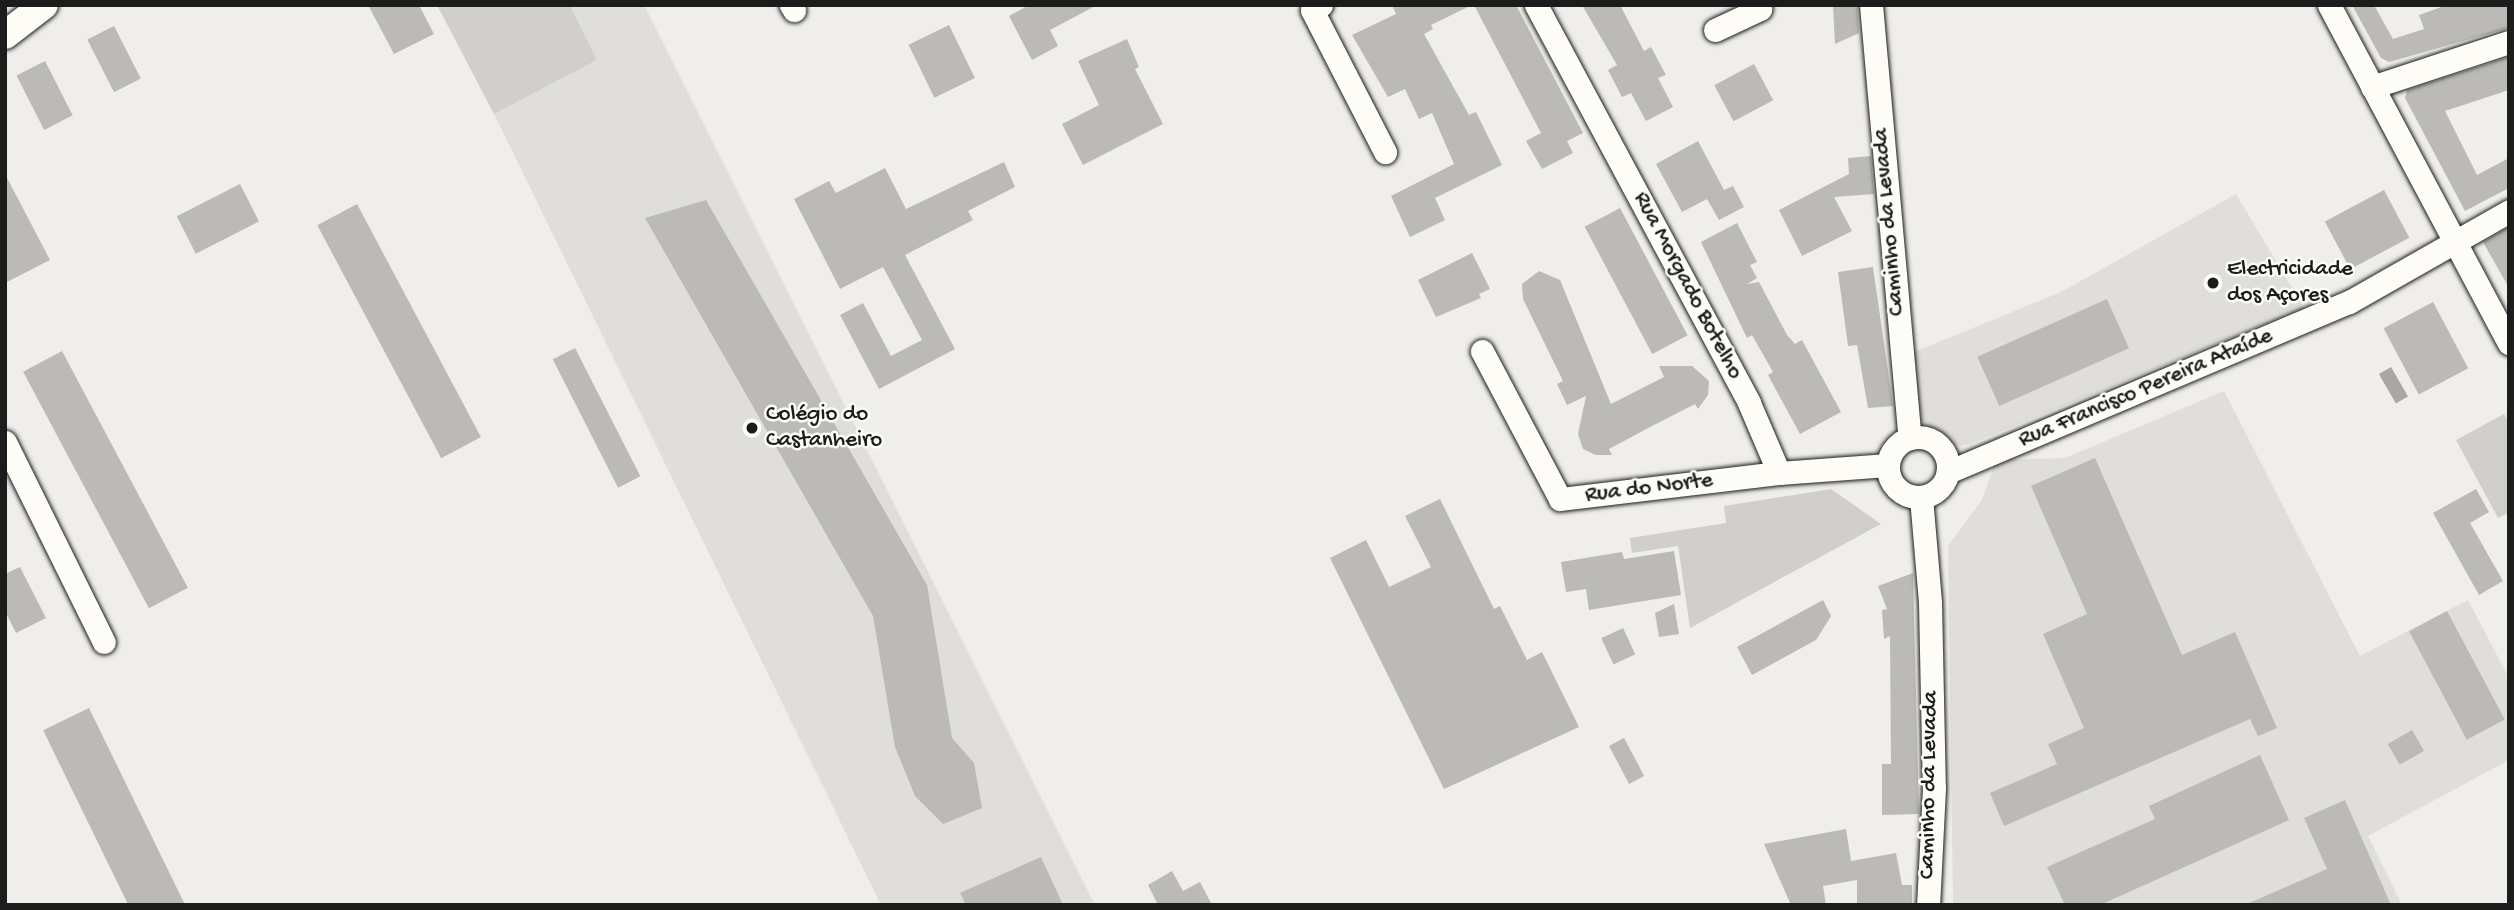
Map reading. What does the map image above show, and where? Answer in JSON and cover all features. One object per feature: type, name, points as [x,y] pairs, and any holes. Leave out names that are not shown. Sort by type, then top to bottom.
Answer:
[{"type":"main road","points":[[17,21],[44,5]]},
{"type":"street","name":"Rua Morgado Botelho","points":[[1536,5],[1749,403],[1779,473]]},
{"type":"street","points":[[1715,30],[1760,9],[1758,5]]},
{"type":"street","name":"Caminho da Levada","points":[[1871,5],[1910,438]]},
{"type":"street","points":[[2329,5],[2509,343]]},
{"type":"street","points":[[1314,7],[1385,152]]},
{"type":"street","points":[[2372,87],[2509,42]]},
{"type":"street","name":"Rua Francisco Pereira Ataíde","points":[[1948,472],[2349,302],[2509,211]]},
{"type":"street","name":"Rua do Norte","points":[[1482,351],[1560,499],[1779,473]]},
{"type":"street","points":[[1910,438],[1927,439],[1941,448],[1948,472],[1936,492],[1921,497],[1897,489],[1888,466],[1895,449],[1910,438]]},
{"type":"street","points":[[5,442],[104,642]]},
{"type":"street","points":[[1779,473],[1888,466]]},
{"type":"street","name":"Caminho da Levada","points":[[1921,497],[1930,603],[1934,775],[1928,905]]},
{"type":"shaded area","points":[[437,5],[570,5],[597,60],[494,114]]},
{"type":"shaded area","name":"Colégio do Castanheiro","points":[[570,5],[644,5],[1095,905],[881,905],[494,114],[597,60]]},
{"type":"shaded area","name":"Electricidade dos Açores","points":[[2236,194],[2304,308],[1970,444],[1960,446],[1934,434],[1922,421],[1912,353],[2061,292]]},
{"type":"shaded area","points":[[2391,367],[2408,396],[2396,403],[2379,374]]},
{"type":"shaded area","points":[[2224,391],[2360,656],[2468,600],[2509,678],[2509,760],[2368,836],[2402,905],[1953,905],[1948,546],[1982,500],[1996,460],[2065,458]]},
{"type":"shaded area","points":[[2504,414],[2509,422],[2509,513],[2498,518],[2456,440]]},
{"type":"shaded area","points":[[1831,489],[1881,524],[1690,628],[1678,546],[1632,553],[1630,538],[1726,523],[1724,506]]},
{"type":"building","points":[[368,5],[419,5],[434,34],[394,54]]},
{"type":"building","points":[[1029,5],[1097,5],[1050,30],[1058,46],[1032,60],[1009,16]]},
{"type":"building","points":[[1392,5],[1472,5],[1431,25],[1433,29],[1424,34],[1469,115],[1476,112],[1502,165],[1435,198],[1445,220],[1410,237],[1391,196],[1454,164],[1432,113],[1419,119],[1405,89],[1388,97],[1352,35],[1396,14]]},
{"type":"building","points":[[1474,5],[1516,5],[1583,133],[1567,141],[1573,153],[1542,169],[1526,141],[1541,133]]},
{"type":"building","points":[[1582,5],[1620,5],[1644,51],[1651,47],[1666,75],[1658,78],[1673,107],[1646,121],[1631,93],[1622,97],[1608,70],[1617,65]]},
{"type":"building","points":[[1833,5],[1857,5],[1859,33],[1835,44]]},
{"type":"building","points":[[2352,5],[2374,5],[2393,39],[2424,29],[2419,15],[2447,5],[2509,5],[2509,28],[2389,62],[2381,58]]},
{"type":"building","points":[[949,25],[975,78],[934,98],[909,45]]},
{"type":"building","points":[[114,26],[141,79],[114,92],[87,40]]},
{"type":"building","points":[[1127,39],[1139,67],[1135,69],[1163,124],[1083,165],[1062,124],[1099,105],[1078,61]]},
{"type":"building","points":[[2509,57],[2509,90],[2445,111],[2477,175],[2509,158],[2509,188],[2465,211],[2405,98],[2407,90]]},
{"type":"building","points":[[45,61],[73,115],[44,130],[16,76]]},
{"type":"building","points":[[1754,64],[1773,100],[1734,121],[1714,85]]},
{"type":"building","points":[[1698,141],[1724,190],[1733,186],[1744,207],[1719,220],[1707,199],[1682,212],[1656,164]]},
{"type":"building","points":[[1871,156],[1874,194],[1834,197],[1852,231],[1802,256],[1779,210],[1849,174],[1848,158]]},
{"type":"building","points":[[1004,162],[1015,187],[968,211],[973,220],[905,255],[955,349],[879,389],[840,315],[863,303],[891,356],[922,340],[883,267],[840,289],[794,199],[829,181],[836,193],[885,168],[906,209]]},
{"type":"building","points":[[5,174],[50,260],[5,283]]},
{"type":"building","points":[[240,184],[259,221],[196,254],[177,216]]},
{"type":"building","points":[[2384,190],[2409,238],[2350,269],[2325,221]]},
{"type":"building","points":[[706,200],[927,585],[952,738],[974,763],[982,808],[943,824],[915,796],[895,747],[873,616],[645,218]]},
{"type":"building","points":[[357,204],[481,437],[441,458],[317,225]]},
{"type":"building","points":[[1620,208],[1688,335],[1652,354],[1585,227]]},
{"type":"building","points":[[1737,223],[1757,262],[1750,265],[1757,278],[1747,284],[1759,282],[1787,335],[1795,344],[1802,340],[1841,412],[1800,434],[1768,375],[1773,372],[1752,335],[1747,338],[1701,242]]},
{"type":"building","points":[[2509,227],[2509,288],[2483,242]]},
{"type":"building","points":[[1472,253],[1490,289],[1479,294],[1481,298],[1436,317],[1418,280]]},
{"type":"building","points":[[1873,267],[1893,406],[1868,408],[1857,345],[1848,346],[1838,272]]},
{"type":"building","points":[[1539,271],[1560,280],[1611,404],[1664,377],[1659,366],[1692,366],[1709,381],[1708,395],[1698,409],[1695,404],[1609,449],[1612,455],[1596,455],[1583,449],[1578,434],[1586,396],[1567,405],[1557,384],[1563,381],[1523,299],[1522,284]]},
{"type":"building","points":[[2107,299],[2129,348],[1999,406],[1977,357]]},
{"type":"building","points":[[2433,302],[2468,368],[2419,395],[2384,328]]},
{"type":"building","points":[[575,348],[640,476],[618,488],[553,359]]},
{"type":"building","points":[[62,351],[188,588],[149,608],[23,372]]},
{"type":"building","points":[[2095,458],[2182,655],[2235,632],[2277,728],[2258,736],[2250,719],[2004,826],[1990,793],[2057,764],[2048,744],[2084,728],[2043,634],[2087,614],[2031,486]]},
{"type":"building","points":[[2476,489],[2489,512],[2470,523],[2503,581],[2479,595],[2433,513]]},
{"type":"building","points":[[1440,499],[1494,609],[1500,606],[1527,660],[1542,652],[1579,727],[1444,789],[1330,558],[1366,540],[1389,587],[1431,567],[1405,516]]},
{"type":"building","points":[[1674,551],[1681,595],[1589,610],[1586,589],[1566,592],[1561,562],[1622,552],[1624,559]]},
{"type":"building","points":[[20,567],[46,618],[16,633],[5,611],[5,574]]},
{"type":"building","points":[[1913,573],[1919,814],[1882,815],[1882,764],[1891,764],[1890,636],[1884,639],[1882,610],[1887,609],[1878,586]]},
{"type":"building","points":[[1823,600],[1831,616],[1816,640],[1752,675],[1737,647]]},
{"type":"building","points":[[1674,604],[1679,634],[1659,637],[1655,613]]},
{"type":"building","points":[[2447,611],[2505,720],[2467,740],[2409,631]]},
{"type":"building","points":[[1623,628],[1635,654],[1614,664],[1601,638]]},
{"type":"building","points":[[89,708],[185,905],[128,905],[43,730]]},
{"type":"building","points":[[2412,730],[2424,751],[2400,765],[2388,744]]},
{"type":"building","points":[[1624,738],[1644,776],[1629,784],[1609,746]]},
{"type":"building","points":[[2260,755],[2289,820],[2100,905],[2065,905],[2047,867],[2155,819],[2149,806]]},
{"type":"building","points":[[2345,800],[2391,905],[2245,905],[2327,869],[2304,818]]},
{"type":"building","points":[[1846,829],[1851,861],[1896,853],[1902,885],[1912,885],[1912,905],[1857,905],[1857,880],[1823,886],[1826,905],[1791,905],[1764,844]]},
{"type":"building","points":[[1041,857],[1063,905],[966,905],[960,893]]},
{"type":"building","points":[[1172,871],[1183,891],[1200,882],[1212,905],[1158,905],[1148,885]]},
{"type":"place","name":"Electricidade dos Açores","points":[[2213,283]]},
{"type":"place","name":"Colégio do Castanheiro","points":[[752,428]]}]
